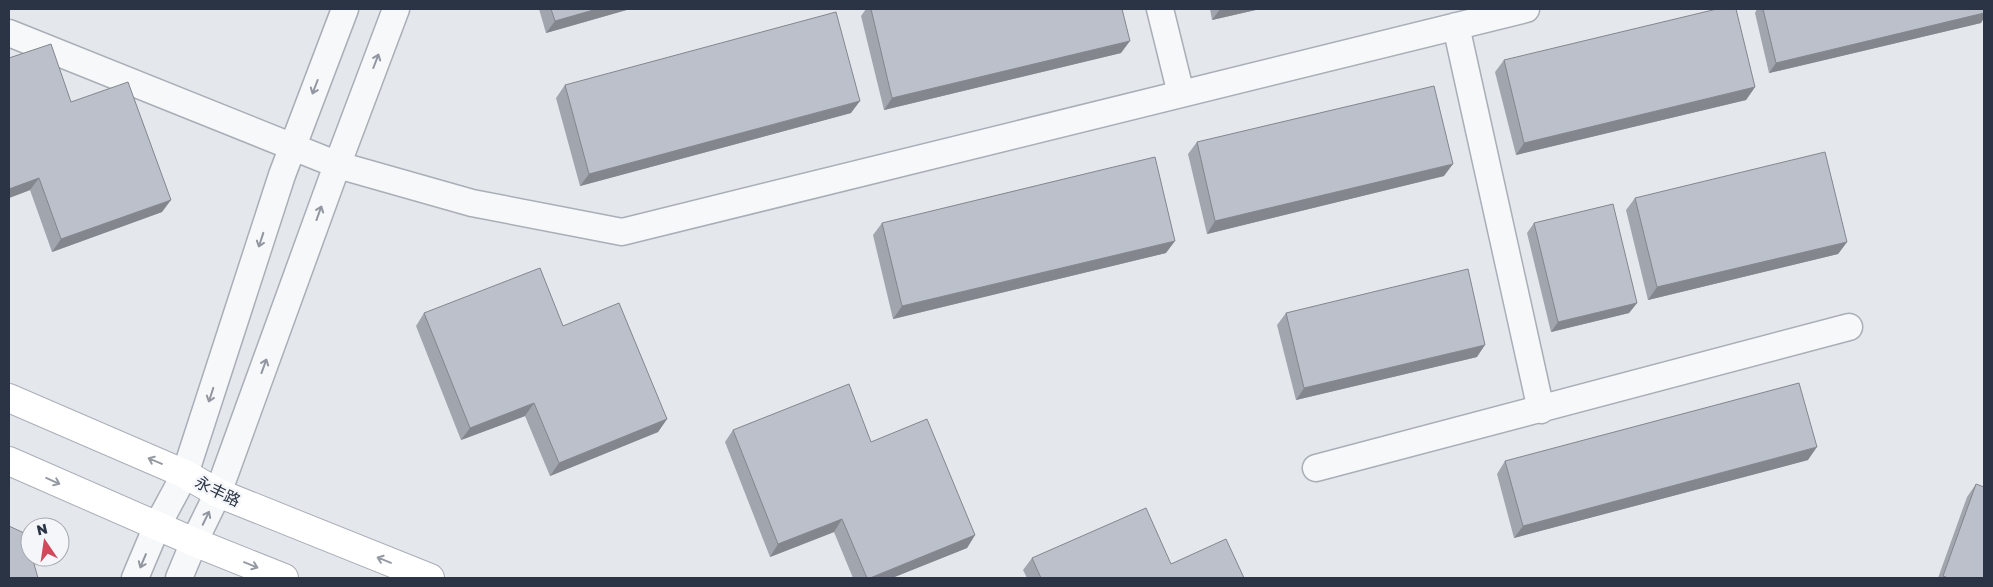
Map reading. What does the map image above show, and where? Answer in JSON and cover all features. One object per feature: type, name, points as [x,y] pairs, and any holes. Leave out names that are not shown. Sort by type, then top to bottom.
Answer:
[{"type":"street","points":[[135,578],[157,526],[185,474],[293,147],[345,9]]},
{"type":"street","points":[[180,578],[194,542],[218,493],[396,9]]},
{"type":"street","points":[[1160,9],[1182,94]]},
{"type":"street","points":[[9,33],[338,164],[472,203],[622,232],[1526,9]]},
{"type":"street","points":[[1456,26],[1540,410]]},
{"type":"street","points":[[1316,468],[1849,327]]},
{"type":"street","name":"永丰路","points":[[9,398],[185,474],[218,493],[430,578]]},
{"type":"street","points":[[9,461],[194,542],[284,578]]},
{"type":"building","points":[[551,9],[597,9],[555,21]]},
{"type":"building","points":[[871,9],[1122,9],[1130,41],[892,98]]},
{"type":"building","points":[[1717,9],[1736,9],[1755,87],[1524,143],[1504,60]]},
{"type":"building","points":[[1763,9],[1984,9],[1984,13],[1776,63]]},
{"type":"building","points":[[836,12],[860,101],[589,174],[565,85]]},
{"type":"building","points":[[51,44],[71,102],[128,82],[171,200],[61,239],[39,178],[9,189],[9,58]]},
{"type":"building","points":[[1434,86],[1453,164],[1215,221],[1197,142]]},
{"type":"building","points":[[1825,152],[1847,242],[1657,287],[1635,198]]},
{"type":"building","points":[[1155,157],[1175,241],[902,306],[882,223]]},
{"type":"building","points":[[1613,204],[1637,303],[1558,322],[1534,223]]},
{"type":"building","points":[[540,268],[563,326],[619,303],[667,419],[559,463],[534,403],[470,428],[424,313]]},
{"type":"building","points":[[1468,269],[1485,345],[1304,388],[1286,313]]},
{"type":"building","points":[[1799,383],[1817,447],[1523,526],[1505,461]]},
{"type":"building","points":[[849,384],[871,442],[927,419],[975,535],[870,578],[867,578],[842,519],[778,544],[733,430]]},
{"type":"building","points":[[1976,484],[1984,487],[1984,578],[1948,578],[1943,576]]},
{"type":"building","points":[[1146,508],[1171,564],[1226,539],[1244,578],[1041,578],[1032,558]]},
{"type":"building","points":[[9,526],[20,531],[20,567],[35,567],[38,578],[9,578]]}]
